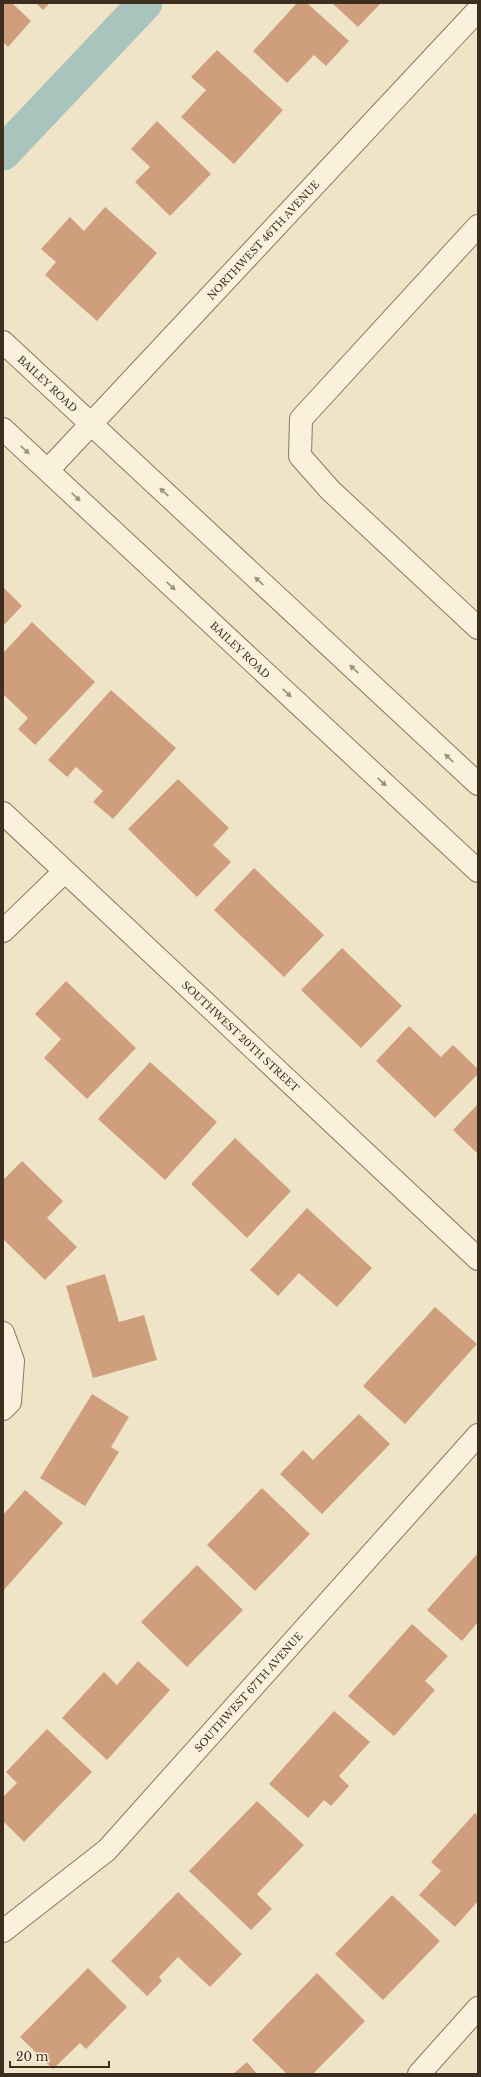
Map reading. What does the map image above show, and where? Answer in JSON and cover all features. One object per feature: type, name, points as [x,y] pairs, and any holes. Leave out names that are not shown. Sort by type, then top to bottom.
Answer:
[{"type":"street","name":"NORTHWEST 46TH AVENUE","points":[[48,470],[478,10]]},
{"type":"street","points":[[478,226],[301,419],[300,456],[330,490],[478,628]]},
{"type":"street","name":"BAILEY ROAD","points":[[3,342],[478,784]]},
{"type":"street","name":"BAILEY ROAD","points":[[3,429],[478,871]]},
{"type":"street","name":"SOUTHWEST 20TH STREET","points":[[3,813],[64,872],[478,1259]]},
{"type":"street","points":[[3,931],[64,872]]},
{"type":"street","points":[[3,1333],[13,1361],[10,1402],[3,1409]]},
{"type":"street","name":"SOUTHWEST 67TH AVENUE","points":[[3,1931],[107,1850],[478,1435]]},
{"type":"street","points":[[419,2074],[478,2008]]},
{"type":"building","points":[[3,3],[12,3],[31,21],[8,47],[3,42]]},
{"type":"building","points":[[36,3],[50,3],[43,10]]},
{"type":"building","points":[[297,3],[307,3],[349,41],[326,66],[314,55],[287,83],[253,51]]},
{"type":"building","points":[[332,3],[381,3],[358,27]]},
{"type":"building","points":[[217,50],[283,110],[234,164],[181,117],[206,90],[191,77]]},
{"type":"building","points":[[157,121],[211,174],[170,216],[135,182],[150,167],[131,149]]},
{"type":"building","points":[[105,207],[157,253],[97,321],[45,275],[56,262],[41,249],[70,217],[84,231]]},
{"type":"building","points":[[3,587],[22,606],[3,626]]},
{"type":"building","points":[[32,622],[95,682],[35,745],[18,729],[28,718],[3,694],[3,653]]},
{"type":"building","points":[[111,690],[176,748],[113,819],[93,802],[103,791],[76,767],[67,777],[48,760]]},
{"type":"building","points":[[178,779],[229,828],[213,845],[231,862],[197,897],[128,829]]},
{"type":"building","points":[[254,868],[324,935],[284,977],[214,910]]},
{"type":"building","points":[[342,948],[402,1006],[361,1048],[301,990]]},
{"type":"building","points":[[66,981],[136,1048],[87,1099],[44,1058],[61,1039],[35,1014]]},
{"type":"building","points":[[409,1026],[441,1057],[453,1045],[478,1069],[478,1074],[435,1118],[376,1061]]},
{"type":"building","points":[[150,1062],[217,1122],[165,1180],[98,1119]]},
{"type":"building","points":[[478,1104],[478,1154],[453,1130]]},
{"type":"building","points":[[235,1138],[291,1191],[247,1238],[191,1184]]},
{"type":"building","points":[[22,1161],[63,1201],[47,1218],[77,1247],[45,1280],[3,1239],[3,1180]]},
{"type":"building","points":[[307,1208],[372,1268],[337,1307],[299,1273],[278,1296],[250,1270]]},
{"type":"building","points":[[105,1274],[119,1322],[144,1315],[157,1360],[93,1378],[66,1286]]},
{"type":"building","points":[[435,1307],[477,1344],[405,1424],[363,1386]]},
{"type":"building","points":[[92,1394],[129,1417],[111,1447],[119,1452],[85,1506],[40,1478]]},
{"type":"building","points":[[359,1414],[390,1444],[322,1514],[280,1474],[303,1450],[313,1460]]},
{"type":"building","points":[[262,1488],[310,1534],[255,1591],[207,1545]]},
{"type":"building","points":[[25,1490],[63,1523],[3,1591],[3,1515]]},
{"type":"building","points":[[478,1553],[478,1622],[462,1641],[427,1610]]},
{"type":"building","points":[[197,1565],[243,1610],[187,1667],[141,1622]]},
{"type":"building","points":[[412,1624],[448,1656],[425,1681],[435,1690],[394,1736],[348,1696]]},
{"type":"building","points":[[138,1661],[170,1690],[107,1760],[62,1718],[104,1672],[117,1685]]},
{"type":"building","points":[[334,1711],[370,1742],[339,1776],[349,1786],[331,1806],[324,1800],[308,1818],[269,1784]]},
{"type":"building","points":[[47,1729],[92,1772],[24,1842],[3,1821],[3,1797],[17,1783],[6,1772]]},
{"type":"building","points":[[257,1801],[304,1845],[257,1894],[272,1909],[251,1930],[189,1871]]},
{"type":"building","points":[[475,1813],[478,1816],[478,1901],[455,1927],[419,1895],[441,1871],[431,1862]]},
{"type":"building","points":[[178,1892],[242,1954],[210,1987],[178,1957],[159,1977],[162,1981],[147,1996],[111,1961]]},
{"type":"building","points":[[392,1895],[440,1941],[383,2000],[335,1954]]},
{"type":"building","points":[[88,1968],[127,2007],[86,2049],[80,2043],[53,2069],[20,2037]]},
{"type":"building","points":[[317,1973],[365,2021],[313,2074],[287,2074],[252,2040]]},
{"type":"building","points":[[247,2062],[257,2074],[233,2074]]},
{"type":"waterway","points":[[3,153],[145,3]]}]
